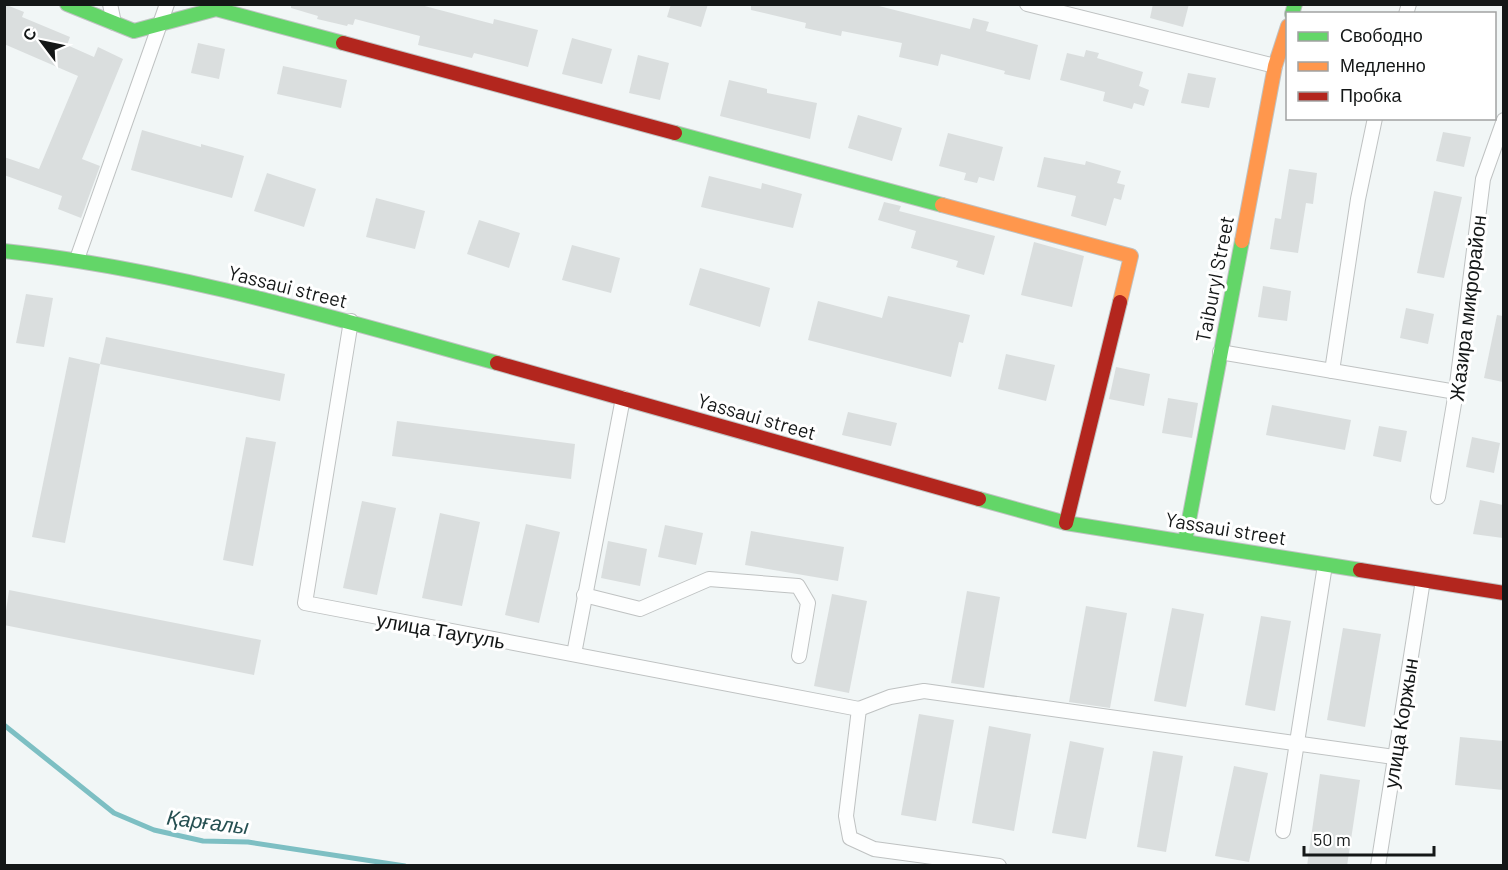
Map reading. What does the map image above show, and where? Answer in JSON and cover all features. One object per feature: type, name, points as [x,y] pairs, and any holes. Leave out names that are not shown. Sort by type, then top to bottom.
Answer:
[{"type":"street","points":[[67,4],[134,31],[216,9],[1131,256],[1066,523]]},
{"type":"street","points":[[110,4],[114,23]]},
{"type":"street","points":[[77,259],[167,4]]},
{"type":"street","points":[[1028,4],[1275,66]]},
{"type":"street","name":"Taiburyl Street","points":[[1185,541],[1275,66],[1286,29]]},
{"type":"street","points":[[1332,371],[1358,199],[1375,120]]},
{"type":"street","name":"Жазира микрорайон","points":[[1438,497],[1456,392],[1483,179],[1503,120]]},
{"type":"street","name":"Yassaui street","points":[[4,251],[77,259],[281,303],[1066,523],[1503,593]]},
{"type":"street","name":"улица Таугуль","points":[[351,321],[305,603],[859,708]]},
{"type":"street","points":[[1220,352],[1456,392]]},
{"type":"street","points":[[574,654],[623,398]]},
{"type":"street","points":[[1282,831],[1298,745],[1325,565]]},
{"type":"street","points":[[584,596],[640,609],[708,579],[798,586],[808,603],[800,656]]},
{"type":"street","name":"улица Коржын","points":[[1378,866],[1423,580]]},
{"type":"street","points":[[999,866],[874,849],[850,838],[846,816],[859,708],[890,697],[924,692],[1394,757]]},
{"type":"building","points":[[4,4],[24,12],[22,17],[70,37],[67,45],[94,57],[98,47],[123,59],[82,159],[100,166],[81,218],[58,209],[62,196],[4,175],[4,157],[39,169],[78,76],[4,44]]},
{"type":"building","points":[[291,4],[417,4],[493,24],[494,19],[538,30],[528,67],[474,53],[472,58],[418,45],[420,36],[355,19],[353,25],[348,24],[347,26],[317,19],[318,16],[291,8]]},
{"type":"building","points":[[671,4],[708,4],[701,27],[667,17]]},
{"type":"building","points":[[751,4],[871,4],[970,29],[973,18],[989,22],[986,31],[1038,45],[1030,80],[941,54],[938,66],[899,57],[902,43],[842,31],[841,36],[805,28],[806,23],[751,10]]},
{"type":"building","points":[[1153,4],[1189,4],[1183,27],[1150,18]]},
{"type":"building","points":[[572,38],[612,49],[602,84],[562,74]]},
{"type":"building","points":[[198,43],[225,49],[219,79],[191,73]]},
{"type":"building","points":[[1086,50],[1099,53],[1097,58],[1143,72],[1139,86],[1149,90],[1144,106],[1134,103],[1132,109],[1103,101],[1105,92],[1060,80],[1067,53],[1084,57]]},
{"type":"building","points":[[638,55],[669,63],[660,100],[629,93]]},
{"type":"building","points":[[283,66],[347,80],[341,108],[277,94]]},
{"type":"building","points":[[1188,73],[1216,78],[1209,108],[1181,103]]},
{"type":"building","points":[[729,80],[767,89],[767,93],[817,103],[810,139],[720,116]]},
{"type":"building","points":[[858,115],[902,128],[892,161],[848,148]]},
{"type":"building","points":[[142,130],[201,147],[201,144],[244,156],[232,198],[131,170]]},
{"type":"building","points":[[1443,132],[1471,137],[1464,167],[1436,161]]},
{"type":"building","points":[[948,133],[1003,147],[994,181],[979,177],[977,183],[964,180],[966,173],[939,166]]},
{"type":"building","points":[[1044,157],[1085,165],[1086,161],[1121,171],[1117,183],[1125,185],[1121,200],[1114,198],[1106,226],[1071,216],[1076,196],[1037,187]]},
{"type":"building","points":[[1289,169],[1317,173],[1313,204],[1306,203],[1298,253],[1270,249],[1275,218],[1281,219]]},
{"type":"building","points":[[267,173],[316,189],[304,227],[254,211]]},
{"type":"building","points":[[709,176],[761,189],[762,183],[802,194],[793,228],[701,207]]},
{"type":"building","points":[[1434,191],[1462,197],[1444,278],[1417,273]]},
{"type":"building","points":[[376,198],[425,211],[415,249],[366,237]]},
{"type":"building","points":[[884,202],[901,206],[899,211],[995,236],[984,275],[956,267],[958,261],[911,248],[916,231],[878,220]]},
{"type":"building","points":[[479,220],[520,233],[509,268],[467,254]]},
{"type":"building","points":[[1034,242],[1084,256],[1072,307],[1021,295]]},
{"type":"building","points":[[572,245],[620,258],[611,293],[562,280]]},
{"type":"building","points":[[700,268],[770,288],[760,327],[689,305]]},
{"type":"building","points":[[1263,286],[1291,291],[1287,321],[1258,317]]},
{"type":"building","points":[[26,294],[53,298],[44,347],[16,343]]},
{"type":"building","points":[[888,296],[970,315],[963,343],[959,342],[951,377],[808,340],[818,301],[882,318]]},
{"type":"building","points":[[1406,308],[1434,314],[1428,344],[1400,338]]},
{"type":"building","points":[[1497,315],[1503,316],[1503,382],[1484,378]]},
{"type":"building","points":[[106,337],[285,374],[280,401],[100,364]]},
{"type":"building","points":[[1006,354],[1055,365],[1046,401],[998,389]]},
{"type":"building","points":[[69,357],[100,364],[65,543],[32,537]]},
{"type":"building","points":[[1116,367],[1150,374],[1144,406],[1109,399]]},
{"type":"building","points":[[1168,398],[1198,403],[1192,438],[1162,433]]},
{"type":"building","points":[[1272,405],[1351,420],[1345,450],[1266,435]]},
{"type":"building","points":[[848,412],[897,423],[891,446],[842,435]]},
{"type":"building","points":[[397,421],[575,444],[571,479],[392,456]]},
{"type":"building","points":[[1379,426],[1407,431],[1401,462],[1373,456]]},
{"type":"building","points":[[246,437],[276,442],[253,566],[223,560]]},
{"type":"building","points":[[1472,437],[1500,443],[1494,473],[1466,467]]},
{"type":"building","points":[[1480,500],[1503,505],[1503,538],[1473,534]]},
{"type":"building","points":[[362,501],[396,508],[377,595],[343,588]]},
{"type":"building","points":[[440,513],[480,522],[462,606],[422,598]]},
{"type":"building","points":[[526,524],[560,532],[539,623],[505,615]]},
{"type":"building","points":[[665,525],[703,533],[696,565],[658,557]]},
{"type":"building","points":[[751,531],[844,547],[838,581],[745,565]]},
{"type":"building","points":[[608,541],[647,549],[640,586],[601,578]]},
{"type":"building","points":[[9,590],[261,640],[254,675],[4,625]]},
{"type":"building","points":[[967,591],[1000,597],[984,688],[951,683]]},
{"type":"building","points":[[832,594],[867,601],[849,693],[814,686]]},
{"type":"building","points":[[1086,606],[1127,613],[1110,708],[1069,702]]},
{"type":"building","points":[[1172,608],[1204,614],[1186,707],[1154,701]]},
{"type":"building","points":[[1261,616],[1291,621],[1275,711],[1245,705]]},
{"type":"building","points":[[1343,628],[1381,634],[1365,727],[1327,720]]},
{"type":"building","points":[[919,714],[954,720],[936,821],[901,815]]},
{"type":"building","points":[[989,726],[1031,734],[1014,831],[972,823]]},
{"type":"building","points":[[1460,737],[1503,741],[1503,790],[1455,785]]},
{"type":"building","points":[[1070,741],[1104,748],[1086,839],[1052,833]]},
{"type":"building","points":[[1153,751],[1183,756],[1166,852],[1137,847]]},
{"type":"building","points":[[1234,766],[1268,773],[1249,862],[1215,856]]},
{"type":"building","points":[[1320,774],[1360,780],[1347,866],[1307,866]]},
{"type":"waterway","name":"Қарғалы","points":[[4,725],[114,813],[154,830],[203,841],[248,842],[405,866]]},
{"type":"traffic: fast","points":[[67,4],[134,31],[216,9],[343,43]]},
{"type":"traffic: fast","points":[[1293,12],[1295,4]]},
{"type":"traffic: fast","points":[[675,133],[942,205]]},
{"type":"traffic: fast","points":[[1185,541],[1242,241]]},
{"type":"traffic: fast","points":[[4,251],[67,259],[191,282],[497,363]]},
{"type":"traffic: fast","points":[[979,499],[1066,523],[1360,570]]},
{"type":"traffic: slow","points":[[1242,241],[1275,66],[1286,32]]},
{"type":"traffic: slow","points":[[942,205],[1131,256],[1120,302]]},
{"type":"traffic: jam","points":[[343,43],[675,133]]},
{"type":"traffic: jam","points":[[1066,523],[1120,302]]},
{"type":"traffic: jam","points":[[497,363],[979,499]]},
{"type":"traffic: jam","points":[[1360,570],[1504,593]]}]
